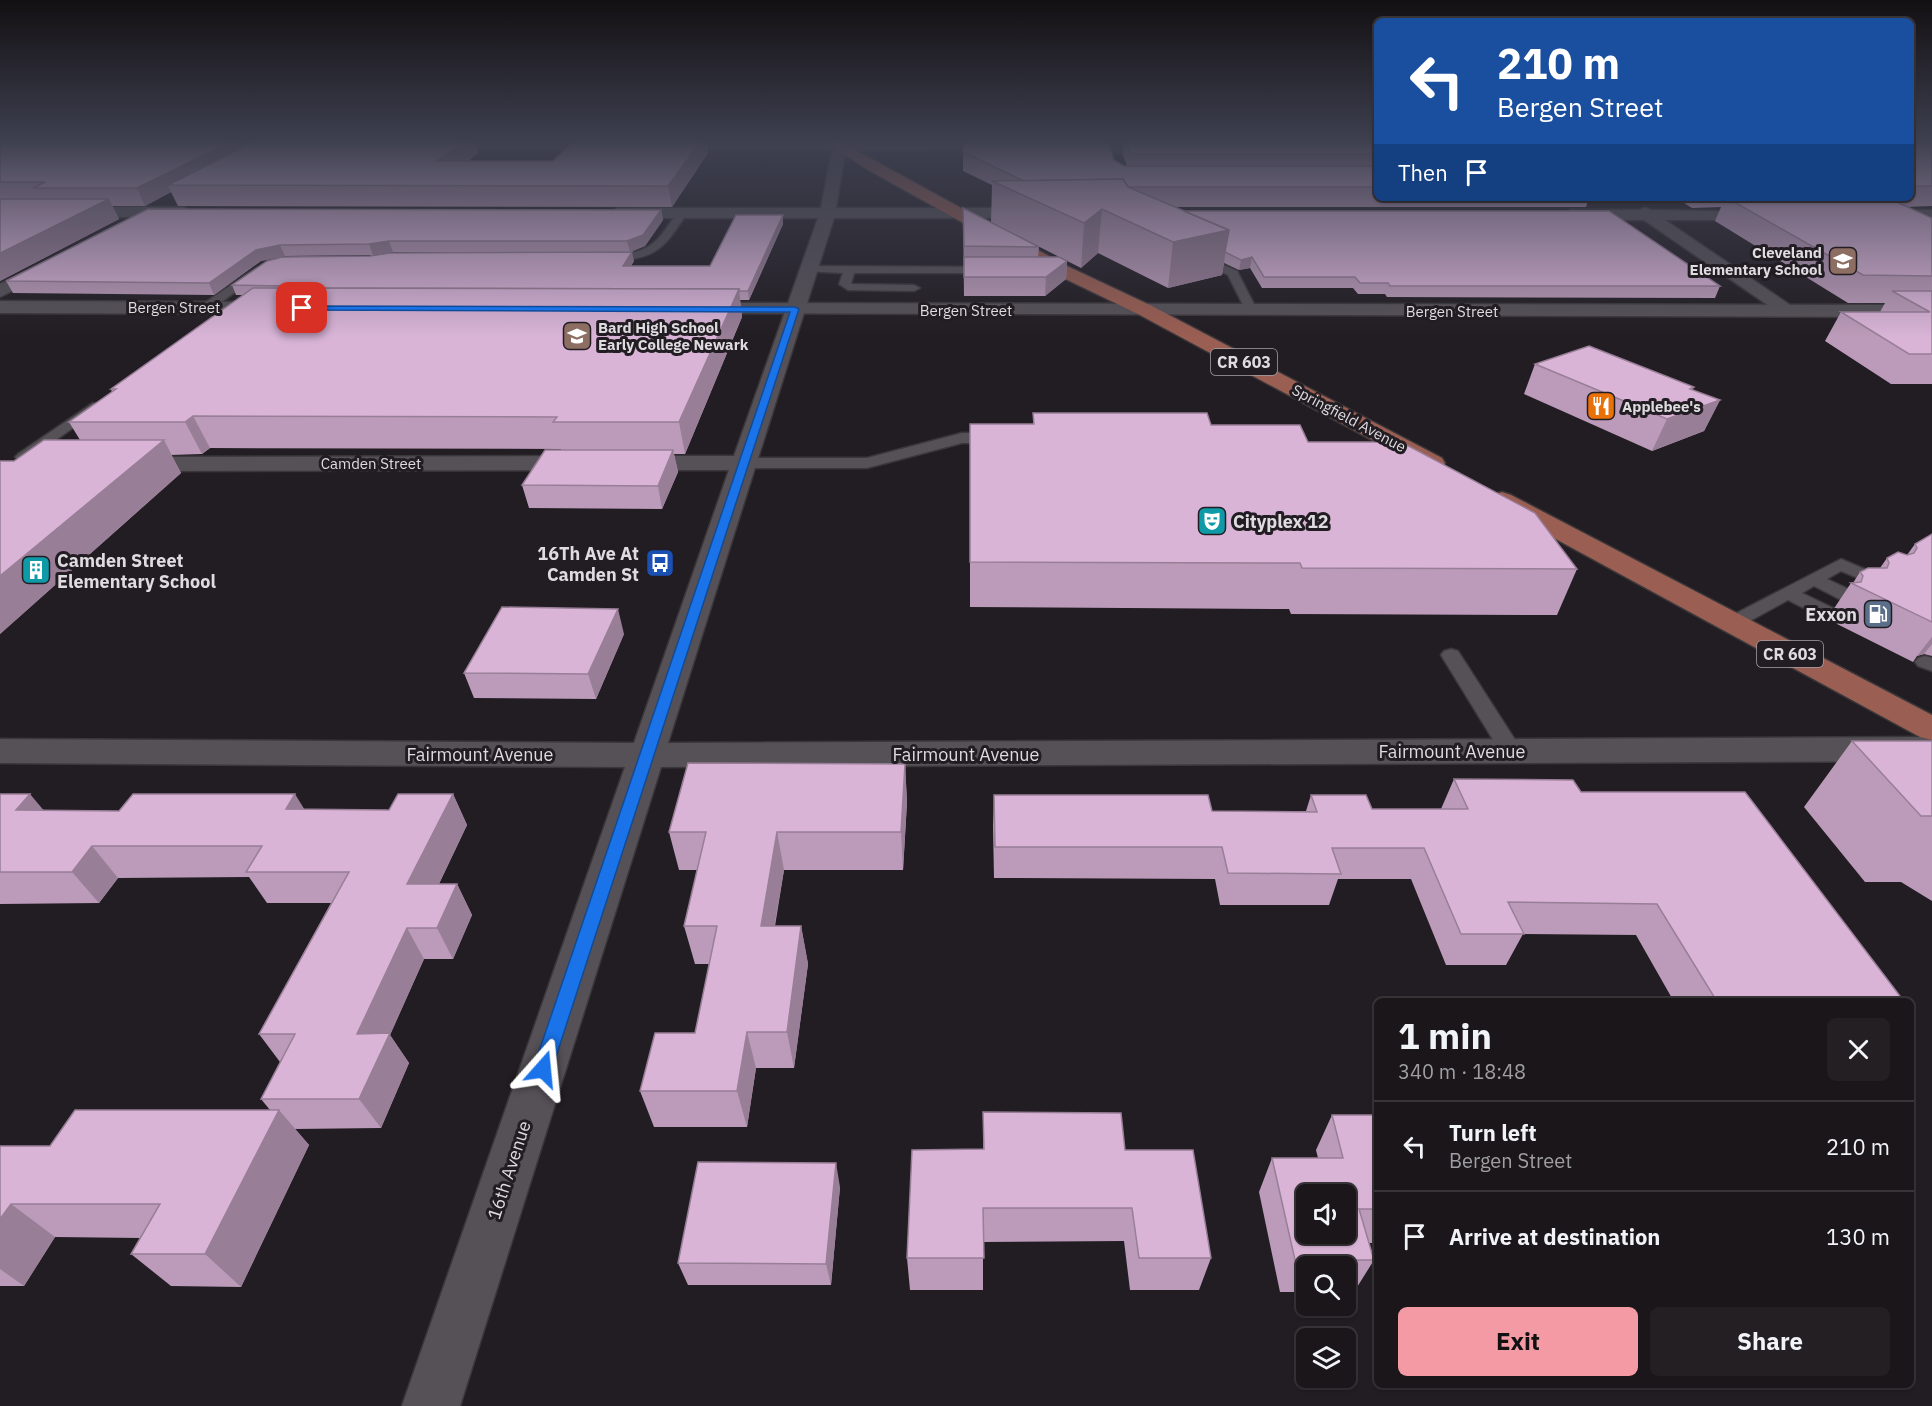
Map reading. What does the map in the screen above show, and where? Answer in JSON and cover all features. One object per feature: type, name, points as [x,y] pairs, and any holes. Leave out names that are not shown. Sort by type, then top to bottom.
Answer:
[{"type":"main road","name":"Springfield Avenue","points":[[948,207],[1061,270],[1145,310],[1450,473]]},
{"type":"main road","name":"CR 603","points":[[1482,489],[1930,730]]},
{"type":"street","points":[[116,229],[159,207]]},
{"type":"street","name":"16th Avenue","points":[[430,1406],[829,207]]},
{"type":"street","points":[[1637,207],[1789,311]]},
{"type":"street","points":[[0,212],[196,212]]},
{"type":"street","points":[[599,213],[1056,213]]},
{"type":"street","points":[[1554,215],[1778,215]]},
{"type":"street","points":[[1861,215],[1932,215]]},
{"type":"street","points":[[0,291],[63,257]]},
{"type":"street","name":"Bergen Street","points":[[0,307],[291,308]]},
{"type":"street","name":"Bergen Street","points":[[675,309],[1932,311]]},
{"type":"street","name":"Camden Street","points":[[108,464],[742,463]]},
{"type":"street","points":[[6,464],[48,464]]},
{"type":"street","name":"Fairmount Avenue","points":[[0,751],[647,755],[1511,751],[1930,730]]},
{"type":"lane","points":[[594,257],[630,257],[649,254],[659,248],[682,213]]},
{"type":"lane","points":[[1181,249],[1233,273],[1251,310]]},
{"type":"lane","points":[[207,308],[266,265]]},
{"type":"lane","points":[[808,269],[1001,270]]},
{"type":"lane","points":[[849,270],[845,284],[848,287],[914,288]]},
{"type":"lane","points":[[911,310],[914,270]]},
{"type":"lane","points":[[1037,270],[1061,270]]},
{"type":"lane","points":[[6,464],[110,396]]},
{"type":"lane","points":[[742,463],[867,463],[962,438],[1015,438]]},
{"type":"lane","points":[[1732,623],[1841,564],[1882,583]]},
{"type":"lane","points":[[1814,579],[1854,598]]},
{"type":"lane","points":[[1788,593],[1828,613]]},
{"type":"lane","points":[[1451,655],[1511,751]]},
{"type":"building","points":[[0,207],[94,207],[0,253]]},
{"type":"building","points":[[1048,207],[1174,207],[1229,230],[1173,242],[1102,209],[1084,223]]},
{"type":"building","points":[[1742,207],[1907,207],[1932,218],[1932,276],[1863,275]]},
{"type":"building","points":[[963,208],[1039,247],[964,246]]},
{"type":"building","points":[[148,209],[661,210],[643,235],[627,241],[389,241],[369,244],[280,245],[256,250],[209,283],[6,281]]},
{"type":"building","points":[[1184,211],[1609,211],[1720,286],[1390,286],[1388,283],[1360,283],[1355,277],[1264,277],[1252,257],[1241,260],[1225,252],[1229,230]]},
{"type":"building","points":[[736,215],[783,215],[748,291],[739,291],[739,289],[285,288],[288,286],[232,285],[267,261],[282,257],[370,256],[390,253],[632,252],[623,266],[710,266]]},
{"type":"building","points":[[964,257],[1059,257],[1067,261],[1046,277],[964,277]]},
{"type":"building","points":[[253,288],[739,289],[679,422],[553,422],[557,417],[193,416],[185,422],[69,422],[116,389],[111,389]]},
{"type":"building","points":[[1892,291],[1932,291],[1932,354],[1909,354],[1841,312],[1930,312]]},
{"type":"building","points":[[1589,346],[1694,387],[1690,389],[1720,400],[1667,419],[1535,364]]},
{"type":"building","name":"Cityplex 12","points":[[1033,413],[1207,413],[1211,425],[1300,425],[1308,442],[1401,442],[1535,513],[1577,569],[1302,568],[1300,563],[970,562],[970,424],[1034,424]]},
{"type":"building","points":[[44,440],[164,440],[0,576],[0,461],[14,461]]},
{"type":"building","points":[[545,450],[673,450],[658,486],[522,485]]},
{"type":"building","points":[[1932,534],[1932,622],[1851,583],[1861,582],[1863,576],[1860,572],[1868,568],[1887,568],[1889,563],[1887,558],[1898,552],[1907,555],[1914,553],[1917,548],[1915,544]]},
{"type":"building","points":[[502,607],[618,609],[588,674],[464,673]]},
{"type":"building","points":[[1852,741],[1932,741],[1932,816],[1921,816]]},
{"type":"building","points":[[688,763],[905,764],[901,832],[777,832],[761,926],[801,926],[787,1032],[747,1032],[737,1091],[640,1091],[655,1033],[695,1033],[717,926],[684,926],[706,832],[669,832]]},
{"type":"building","points":[[1454,779],[1573,780],[1581,792],[1745,792],[1901,998],[1715,998],[1657,904],[1508,902],[1524,934],[1461,934],[1424,848],[1332,848],[1341,874],[1228,873],[1222,847],[995,847],[994,795],[1208,795],[1212,811],[1317,812],[1311,795],[1366,795],[1372,809],[1468,809]]},
{"type":"building","points":[[0,794],[30,794],[16,810],[119,811],[133,794],[295,794],[286,809],[389,810],[398,794],[453,794],[407,884],[457,884],[437,928],[407,928],[357,1034],[390,1033],[359,1099],[261,1099],[295,1034],[259,1034],[349,872],[246,872],[262,846],[92,846],[72,872],[0,872]]},
{"type":"building","points":[[75,1110],[279,1110],[205,1254],[131,1254],[160,1204],[11,1204],[0,1219],[0,1146],[50,1146]]},
{"type":"building","points":[[983,1112],[1121,1113],[1125,1150],[1193,1150],[1211,1258],[1139,1258],[1132,1208],[983,1208],[984,1258],[907,1258],[912,1150],[984,1149]]},
{"type":"building","points":[[1332,1115],[1374,1115],[1374,1209],[1359,1209],[1374,1260],[1356,1260],[1356,1256],[1296,1256],[1295,1260],[1272,1158],[1343,1158]]},
{"type":"building","points":[[698,1162],[836,1163],[826,1264],[678,1263]]},
{"type":"place","name":"Cleveland Elementary School","points":[[1843,261]]},
{"type":"place","name":"Bard High School Early College Newark","points":[[577,336]]},
{"type":"place","name":"Applebee's","points":[[1601,406]]},
{"type":"place","name":"Cityplex 12","points":[[1212,521]]},
{"type":"place","name":"16Th Ave At Camden St","points":[[660,563]]},
{"type":"place","name":"Camden Street Elementary School","points":[[36,570]]},
{"type":"place","name":"Exxon","points":[[1878,614]]},
{"type":"route","points":[[302,308],[795,309],[742,463],[543,1069]]}]
